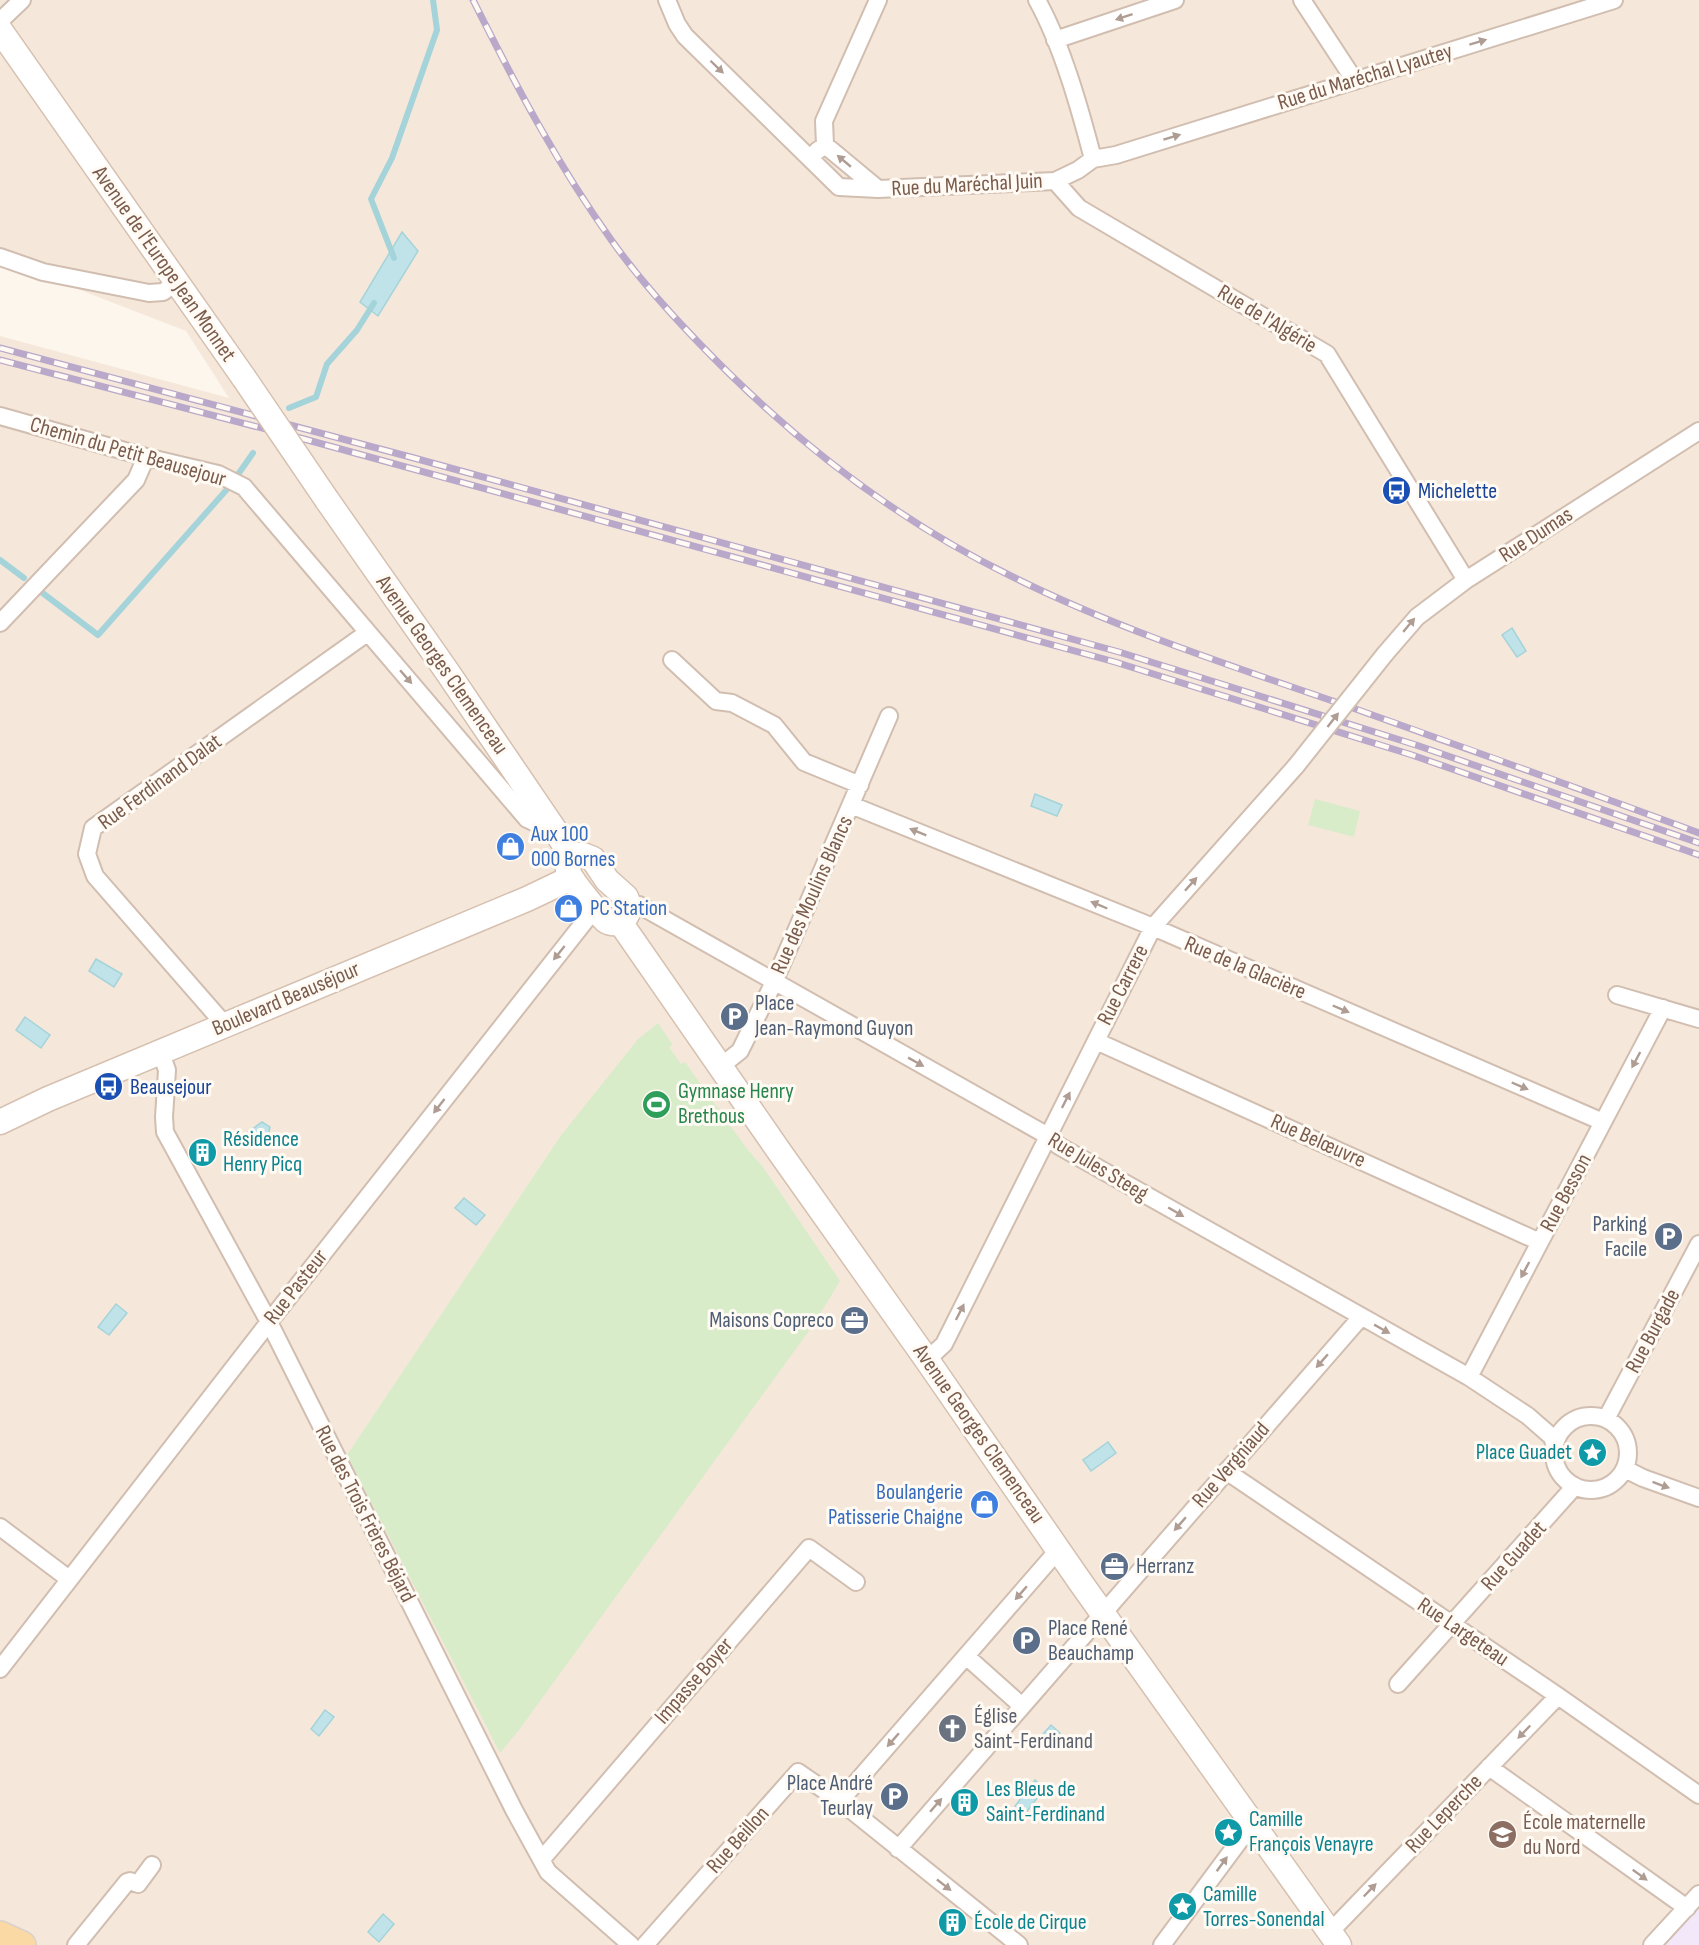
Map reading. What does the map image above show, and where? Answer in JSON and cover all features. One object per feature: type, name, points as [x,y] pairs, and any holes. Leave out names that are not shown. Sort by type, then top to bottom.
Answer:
[{"type":"main road","name":"Avenue de l'Europe Jean Monnet","points":[[0,30],[327,500]]},
{"type":"main road","name":"Avenue Georges Clemenceau","points":[[327,500],[446,670],[555,832],[572,867],[593,905],[606,921],[613,924],[624,913],[626,897],[607,880],[593,859],[583,855],[572,867]]},
{"type":"main road","name":"Boulevard Beauséjour","points":[[0,1122],[160,1051],[527,898],[572,867]]},
{"type":"main road","name":"Avenue Georges Clemenceau","points":[[624,913],[781,1154],[1334,1939]]},
{"type":"main road","points":[[0,1935],[22,1945]]},
{"type":"street","points":[[0,21],[22,0]]},
{"type":"street","name":"Rue du Maréchal Juin","points":[[667,0],[685,36],[839,187],[878,189],[1055,181]]},
{"type":"street","points":[[808,156],[825,145],[824,121],[878,0]]},
{"type":"street","points":[[1037,0],[1055,40],[1093,159],[1078,170],[1055,181]]},
{"type":"street","points":[[1055,40],[1175,0]]},
{"type":"street","points":[[1302,0],[1355,81]]},
{"type":"street","name":"Rue du Maréchal Lyautey","points":[[1093,159],[1116,155],[1614,0]]},
{"type":"street","name":"Rue du Maréchal Juin","points":[[825,145],[878,189]]},
{"type":"street","name":"Rue de l'Algérie","points":[[1055,181],[1079,208],[1327,354],[1466,580]]},
{"type":"street","points":[[0,257],[43,272],[134,291],[158,293],[176,283]]},
{"type":"street","name":"Chemin du Petit Beausejour","points":[[0,416],[146,457],[219,474],[244,487],[368,633]]},
{"type":"street","name":"Rue Dumas","points":[[1385,654],[1417,617],[1466,580],[1699,430]]},
{"type":"street","points":[[0,623],[135,480],[146,457]]},
{"type":"street","name":"Avenue Georges Clemenceau","points":[[368,633],[527,819],[555,832]]},
{"type":"street","name":"Rue Ferdinand Dalat","points":[[225,1024],[95,876],[87,854],[93,828],[368,633]]},
{"type":"street","name":"Rue Carrere","points":[[927,1360],[944,1344],[1153,927],[1296,766],[1385,654]]},
{"type":"street","points":[[672,660],[716,701],[732,703],[774,725],[804,762],[860,785]]},
{"type":"street","name":"Rue des Moulins Blancs","points":[[722,1066],[740,1051],[774,982],[889,716]]},
{"type":"street","name":"Rue de la Glacière","points":[[851,805],[1153,927],[1603,1122]]},
{"type":"street","name":"Rue Pasteur","points":[[0,1669],[269,1322],[589,916],[593,905]]},
{"type":"street","name":"Rue Jules Steeg","points":[[624,913],[639,905],[1048,1136],[1059,1146],[1469,1377],[1528,1416],[1552,1437],[1555,1447]]},
{"type":"street","points":[[1617,995],[1699,1019]]},
{"type":"street","name":"Rue Besson","points":[[1469,1377],[1663,1008]]},
{"type":"street","name":"Rue Belœuvre","points":[[1095,1041],[1540,1242]]},
{"type":"street","name":"Rue des Trois Frères Béjard","points":[[160,1051],[167,1070],[165,1132],[269,1322],[514,1810],[548,1872],[631,1945]]},
{"type":"street","name":"Rue Burgade","points":[[1606,1419],[1699,1244]]},
{"type":"street","name":"Rue Vergniaud","points":[[1102,1612],[1360,1317]]},
{"type":"street","points":[[1587,1416],[1606,1419],[1616,1425],[1628,1446],[1628,1458],[1624,1469],[1609,1485],[1598,1489],[1575,1486],[1558,1470],[1555,1459],[1557,1438],[1569,1423],[1587,1416]]},
{"type":"street","points":[[1624,1469],[1699,1498]]},
{"type":"street","name":"Rue Largeteau","points":[[1226,1471],[1558,1696],[1699,1795]]},
{"type":"street","name":"Rue Guadet","points":[[1398,1684],[1575,1486]]},
{"type":"street","points":[[0,1527],[69,1580]]},
{"type":"street","name":"Impasse Boyer","points":[[542,1859],[809,1548],[856,1582]]},
{"type":"street","points":[[1019,1945],[840,1802],[1059,1549]]},
{"type":"street","points":[[898,1849],[1102,1612]]},
{"type":"street","points":[[966,1656],[1022,1706]]},
{"type":"street","name":"Rue Leperche","points":[[1334,1939],[1490,1767],[1558,1696]]},
{"type":"street","points":[[1490,1767],[1687,1908]]},
{"type":"street","name":"Rue Beillon","points":[[645,1945],[798,1772],[840,1802]]},
{"type":"street","points":[[1162,1945],[1240,1840],[1255,1828]]},
{"type":"street","points":[[76,1945],[127,1882],[138,1884],[152,1865]]},
{"type":"street","points":[[1652,1945],[1699,1894]]},
{"type":"shaded area","points":[[0,0],[1699,0],[1699,1945],[0,1945],[0,336],[229,398],[186,331],[0,259]]},
{"type":"shaded area","points":[[1699,1901],[1699,1945],[1660,1945]]},
{"type":"green space","points":[[1315,799],[1360,811],[1354,837],[1308,825]]},
{"type":"green space","points":[[658,1023],[673,1045],[669,1047],[681,1064],[685,1062],[747,1149],[763,1167],[840,1281],[814,1324],[500,1753],[347,1455],[562,1134],[638,1039]]},
{"type":"water","points":[[402,232],[418,251],[378,316],[360,302]]},
{"type":"water","points":[[1512,628],[1526,651],[1517,657],[1502,635]]},
{"type":"water","points":[[1035,794],[1062,805],[1057,816],[1031,806]]},
{"type":"water","points":[[96,959],[122,974],[114,987],[89,971]]},
{"type":"water","points":[[25,1017],[50,1035],[41,1048],[16,1030]]},
{"type":"water","points":[[262,1122],[270,1127],[269,1132],[253,1143],[246,1140],[244,1135]]},
{"type":"water","points":[[464,1198],[485,1215],[476,1225],[455,1208]]},
{"type":"water","points":[[116,1304],[127,1313],[109,1335],[98,1327]]},
{"type":"water","points":[[1108,1442],[1116,1453],[1091,1471],[1083,1460]]},
{"type":"water","points":[[325,1710],[334,1717],[319,1736],[311,1729]]},
{"type":"water","points":[[1051,1725],[1060,1733],[1046,1750],[1036,1742]]},
{"type":"water","points":[[1035,1780],[1045,1788],[1025,1814],[1015,1806]]},
{"type":"water","points":[[383,1914],[394,1924],[379,1942],[368,1932]]},
{"type":"waterway","points":[[394,258],[371,199],[392,158],[437,30],[433,0]]},
{"type":"waterway","points":[[289,408],[316,397],[327,364],[357,330],[374,303]]},
{"type":"waterway","points":[[239,473],[253,453]]},
{"type":"waterway","points":[[36,588],[98,635],[229,487]]},
{"type":"waterway","points":[[0,560],[24,578]]},
{"type":"railway","points":[[473,0],[521,93],[573,183],[642,280],[697,341],[768,410],[805,442],[883,501],[967,553],[1093,614],[1178,647],[1699,833]]},
{"type":"railway","points":[[0,348],[414,458],[1119,652],[1416,745],[1699,843]]},
{"type":"railway","points":[[0,360],[304,439],[1115,662],[1412,755],[1699,855]]},
{"type":"place","name":"Michelette","points":[[1397,491]]},
{"type":"place","name":"Aux 100 000 Bornes","points":[[510,847]]},
{"type":"place","name":"PC Station","points":[[569,908]]},
{"type":"place","name":"Place Jean-Raymond Guyon","points":[[734,1016]]},
{"type":"place","name":"Beausejour","points":[[109,1087]]},
{"type":"place","name":"Gymnase Henry Brethous","points":[[657,1104]]},
{"type":"place","name":"Résidence Henry Picq","points":[[202,1152]]},
{"type":"place","name":"Parking Facile","points":[[1668,1237]]},
{"type":"place","name":"Maisons Copreco","points":[[855,1320]]},
{"type":"place","name":"Place Guadet","points":[[1593,1452]]},
{"type":"place","name":"Boulangerie Patisserie Chaigne","points":[[984,1505]]},
{"type":"place","name":"Herranz","points":[[1115,1566]]},
{"type":"place","name":"Place René Beauchamp","points":[[1027,1641]]},
{"type":"place","name":"Église Saint-Ferdinand","points":[[953,1729]]},
{"type":"place","name":"Place André Teurlay","points":[[894,1796]]},
{"type":"place","name":"Les Bleus de Saint-Ferdinand","points":[[965,1802]]},
{"type":"place","name":"Camille François Venayre","points":[[1228,1832]]},
{"type":"place","name":"École maternelle du Nord","points":[[1502,1835]]},
{"type":"place","name":"Camille Torres-Sonendal","points":[[1182,1907]]},
{"type":"place","name":"École de Cirque","points":[[953,1922]]}]
